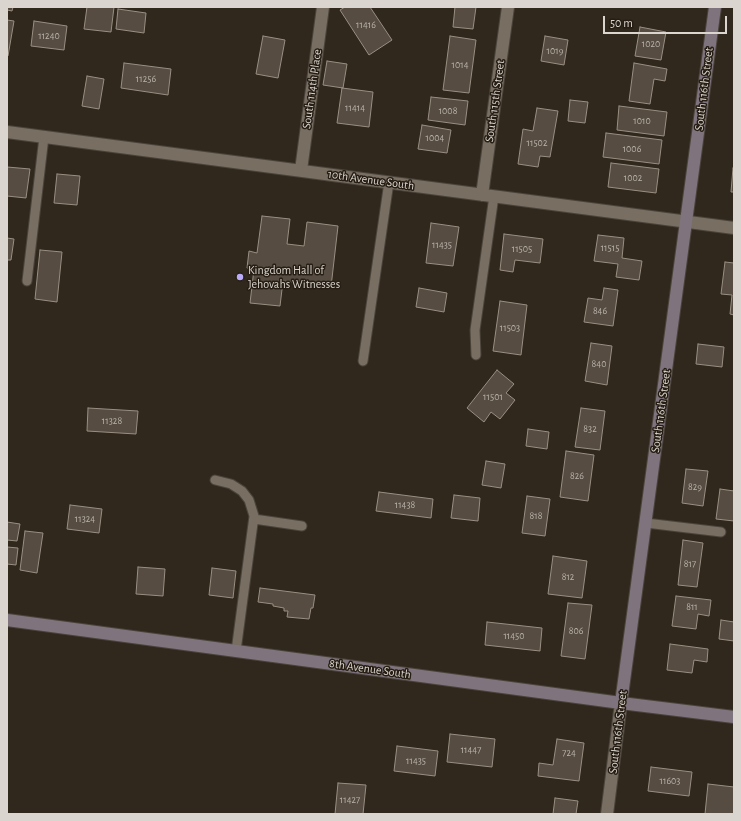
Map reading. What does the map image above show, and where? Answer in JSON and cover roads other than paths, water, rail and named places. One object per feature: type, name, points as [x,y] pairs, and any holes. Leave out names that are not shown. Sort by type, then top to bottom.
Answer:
[{"type":"street","name":"South 114th Place","points":[[301,170],[323,7]]},
{"type":"street","name":"South 115th Street","points":[[488,196],[508,7]]},
{"type":"street","name":"South 116th Street","points":[[607,814],[715,7]]},
{"type":"street","name":"10th Avenue South","points":[[7,132],[734,228]]},
{"type":"street","name":"8th Avenue South","points":[[7,620],[734,717]]},
{"type":"lane","points":[[27,281],[44,137]]},
{"type":"lane","points":[[363,361],[389,182]]},
{"type":"lane","name":"South 115th Street","points":[[476,355],[475,330],[488,196]]},
{"type":"lane","points":[[215,480],[231,484],[242,491],[249,500],[254,511],[236,651]]},
{"type":"lane","points":[[254,519],[302,526]]},
{"type":"lane","points":[[646,523],[721,532]]},
{"type":"place","name":"Kingdom Hall of Jehovahs Witnesses","points":[[240,277]]}]
